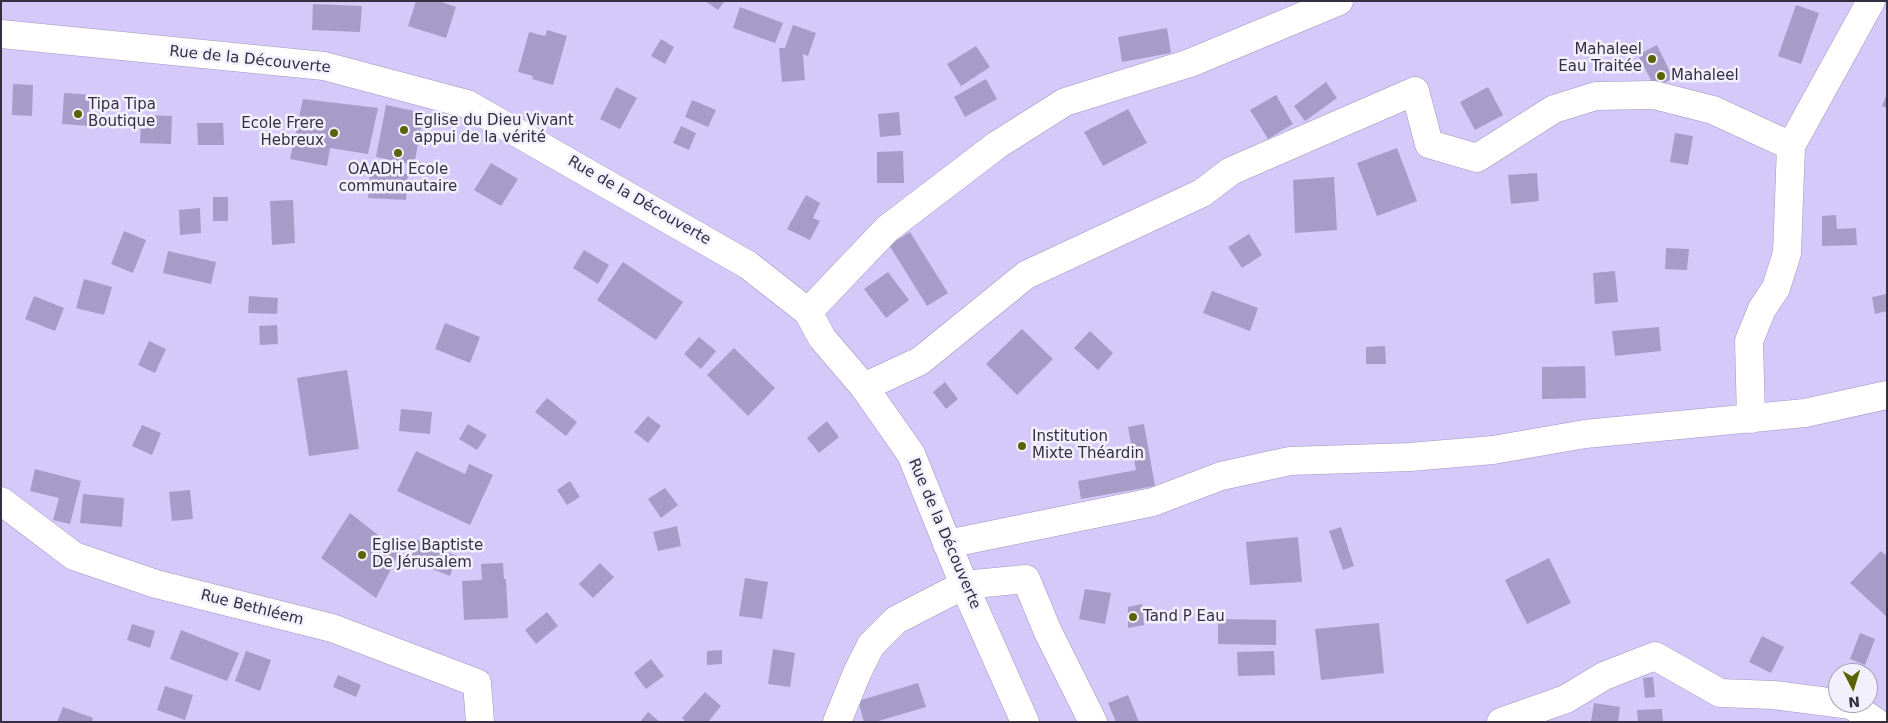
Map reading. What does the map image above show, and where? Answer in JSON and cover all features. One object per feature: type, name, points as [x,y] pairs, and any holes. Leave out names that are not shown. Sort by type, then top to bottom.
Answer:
[{"type":"street","points":[[808,312],[887,230],[997,145],[1065,102],[1190,64],[1339,1]]},
{"type":"street","points":[[1751,419],[1749,341],[1762,309],[1776,288],[1787,253],[1791,146],[1871,1]]},
{"type":"street","name":"Rue de la Découverte","points":[[1,34],[324,66],[467,104],[748,265],[808,312],[822,338],[864,387],[911,454],[946,544],[1025,722]]},
{"type":"street","points":[[864,387],[920,361],[1026,275],[1202,193],[1230,171],[1414,91],[1429,144],[1477,158],[1554,108],[1596,96],[1654,95],[1671,99],[1713,110],[1791,146]]},
{"type":"street","points":[[946,544],[1153,502],[1221,476],[1290,462],[1410,457],[1484,450],[1585,434],[1806,413],[1887,395]]},
{"type":"street","name":"Rue Bethléem","points":[[1,501],[74,556],[156,584],[332,628],[476,683],[480,722]]},
{"type":"street","points":[[836,722],[871,645],[896,620],[964,585],[1026,579],[1048,632],[1093,722]]},
{"type":"street","points":[[1500,722],[1566,699],[1604,676],[1655,656],[1720,693],[1774,695],[1852,705],[1876,722]]},
{"type":"building","points":[[416,1],[439,1],[456,7],[446,38],[408,26]]},
{"type":"building","points":[[705,1],[725,1],[718,10]]},
{"type":"building","points":[[313,4],[362,6],[360,32],[312,30]]},
{"type":"building","points":[[1796,5],[1819,13],[1801,64],[1778,56]]},
{"type":"building","points":[[740,7],[783,23],[775,43],[733,28]]},
{"type":"building","points":[[793,25],[816,33],[808,56],[803,54],[805,80],[782,82],[779,48],[785,48]]},
{"type":"building","points":[[1167,28],[1171,53],[1122,62],[1118,37]]},
{"type":"building","points":[[547,30],[567,36],[553,85],[532,79],[533,76],[518,72],[529,32],[545,36]]},
{"type":"building","points":[[661,39],[674,47],[665,64],[651,56]]},
{"type":"building","points":[[1657,45],[1673,78],[1655,88],[1638,55]]},
{"type":"building","points":[[976,46],[990,67],[961,86],[947,64]]},
{"type":"building","points":[[986,79],[997,99],[965,117],[954,97]]},
{"type":"building","points":[[1326,82],[1337,98],[1305,121],[1294,106]]},
{"type":"building","points":[[13,84],[33,85],[32,116],[12,115]]},
{"type":"building","points":[[616,87],[637,98],[620,129],[600,119]]},
{"type":"building","points":[[1488,87],[1503,115],[1475,130],[1460,102]]},
{"type":"building","points":[[64,93],[93,95],[90,126],[62,124]]},
{"type":"building","points":[[1887,94],[1887,108],[1882,106]]},
{"type":"building","points":[[1276,95],[1293,124],[1268,139],[1250,110]]},
{"type":"building","points":[[303,99],[378,108],[368,154],[330,148],[327,166],[290,159]]},
{"type":"building","points":[[692,100],[716,110],[708,127],[685,117]]},
{"type":"building","points":[[386,105],[424,113],[414,165],[376,157]]},
{"type":"building","points":[[1128,109],[1147,143],[1103,166],[1084,132]]},
{"type":"building","points":[[899,112],[901,135],[880,137],[878,114]]},
{"type":"building","points":[[141,115],[172,116],[171,144],[140,143]]},
{"type":"building","points":[[197,123],[223,123],[224,145],[198,145]]},
{"type":"building","points":[[681,126],[696,133],[689,150],[673,143]]},
{"type":"building","points":[[1675,133],[1693,136],[1688,165],[1670,162]]},
{"type":"building","points":[[1397,148],[1417,201],[1377,216],[1357,163]]},
{"type":"building","points":[[903,151],[904,183],[877,183],[877,152]]},
{"type":"building","points":[[491,163],[518,179],[501,206],[474,190]]},
{"type":"building","points":[[370,172],[408,174],[406,200],[368,198]]},
{"type":"building","points":[[1537,173],[1539,201],[1511,204],[1508,175]]},
{"type":"building","points":[[1334,177],[1337,230],[1295,233],[1293,180]]},
{"type":"building","points":[[806,195],[820,203],[813,218],[820,221],[810,240],[787,229]]},
{"type":"building","points":[[213,197],[228,197],[228,221],[213,221]]},
{"type":"building","points":[[293,200],[295,243],[272,245],[270,201]]},
{"type":"building","points":[[200,208],[201,233],[180,235],[179,210]]},
{"type":"building","points":[[1836,215],[1837,229],[1856,228],[1857,245],[1822,246],[1822,216]]},
{"type":"building","points":[[124,231],[146,240],[133,273],[111,264]]},
{"type":"building","points":[[910,232],[948,293],[927,306],[889,245]]},
{"type":"building","points":[[1249,234],[1262,255],[1242,268],[1228,247]]},
{"type":"building","points":[[1666,248],[1689,249],[1687,270],[1665,269]]},
{"type":"building","points":[[584,250],[609,265],[598,284],[573,268]]},
{"type":"building","points":[[168,251],[216,262],[211,284],[163,273]]},
{"type":"building","points":[[623,262],[683,302],[656,340],[597,300]]},
{"type":"building","points":[[1615,271],[1618,302],[1595,304],[1593,273]]},
{"type":"building","points":[[888,272],[909,300],[886,318],[864,289]]},
{"type":"building","points":[[84,279],[112,287],[104,315],[76,308]]},
{"type":"building","points":[[1212,291],[1258,308],[1250,331],[1203,313]]},
{"type":"building","points":[[1887,294],[1887,311],[1875,314],[1872,297]]},
{"type":"building","points":[[34,296],[64,308],[55,331],[25,319]]},
{"type":"building","points":[[249,296],[278,298],[277,314],[248,313]]},
{"type":"building","points":[[445,323],[480,337],[470,363],[435,349]]},
{"type":"building","points":[[277,325],[278,344],[260,345],[259,326]]},
{"type":"building","points":[[1659,327],[1661,351],[1615,356],[1612,331]]},
{"type":"building","points":[[1022,329],[1053,359],[1017,395],[986,364]]},
{"type":"building","points":[[1090,331],[1113,353],[1098,370],[1074,348]]},
{"type":"building","points":[[699,337],[716,351],[701,369],[684,354]]},
{"type":"building","points":[[149,341],[166,349],[155,373],[138,365]]},
{"type":"building","points":[[1385,346],[1386,364],[1366,364],[1366,347]]},
{"type":"building","points":[[734,348],[775,388],[748,416],[707,375]]},
{"type":"building","points":[[1585,366],[1586,398],[1542,399],[1542,367]]},
{"type":"building","points":[[347,370],[359,449],[309,456],[297,378]]},
{"type":"building","points":[[945,382],[958,399],[946,409],[933,392]]},
{"type":"building","points":[[547,398],[577,422],[566,436],[535,412]]},
{"type":"building","points":[[401,409],[432,412],[430,434],[399,431]]},
{"type":"building","points":[[648,416],[661,426],[648,443],[634,432]]},
{"type":"building","points":[[827,421],[839,437],[819,453],[807,438]]},
{"type":"building","points":[[468,424],[487,435],[477,450],[459,439]]},
{"type":"building","points":[[1144,424],[1155,486],[1081,499],[1078,481],[1136,470],[1128,427]]},
{"type":"building","points":[[142,425],[161,433],[152,455],[132,446]]},
{"type":"building","points":[[416,451],[465,474],[469,464],[493,475],[470,525],[397,491]]},
{"type":"building","points":[[35,469],[81,481],[70,524],[53,520],[59,498],[30,491]]},
{"type":"building","points":[[570,481],[580,497],[567,505],[557,490]]},
{"type":"building","points":[[665,488],[678,505],[661,518],[648,499]]},
{"type":"building","points":[[190,490],[193,519],[172,521],[169,492]]},
{"type":"building","points":[[83,494],[124,498],[122,527],[80,523]]},
{"type":"building","points":[[350,513],[400,552],[376,598],[321,558]]},
{"type":"building","points":[[677,526],[681,546],[658,551],[653,532]]},
{"type":"building","points":[[1341,527],[1354,566],[1343,570],[1329,531]]},
{"type":"building","points":[[1298,537],[1302,582],[1250,585],[1246,542]]},
{"type":"building","points":[[417,540],[457,556],[450,576],[410,560]]},
{"type":"building","points":[[1881,551],[1887,556],[1887,617],[1850,583]]},
{"type":"building","points":[[1549,558],[1571,603],[1527,624],[1505,580]]},
{"type":"building","points":[[503,563],[504,579],[506,579],[508,618],[464,620],[462,581],[482,580],[481,564]]},
{"type":"building","points":[[600,563],[614,577],[593,598],[579,584]]},
{"type":"building","points":[[745,578],[768,582],[762,619],[739,616]]},
{"type":"building","points":[[1085,589],[1111,593],[1105,624],[1079,619]]},
{"type":"building","points":[[1142,604],[1144,625],[1128,628],[1128,607]]},
{"type":"building","points":[[547,612],[558,626],[536,644],[525,630]]},
{"type":"building","points":[[1218,619],[1276,620],[1276,645],[1218,644]]},
{"type":"building","points":[[1379,623],[1384,673],[1321,680],[1315,629]]},
{"type":"building","points":[[132,624],[155,631],[150,648],[127,640]]},
{"type":"building","points":[[181,630],[239,653],[227,681],[170,659]]},
{"type":"building","points":[[1860,633],[1875,639],[1866,663],[1850,659]]},
{"type":"building","points":[[1762,636],[1784,647],[1771,673],[1749,662]]},
{"type":"building","points":[[773,649],[795,653],[790,687],[768,684]]},
{"type":"building","points":[[722,650],[722,664],[707,665],[707,651]]},
{"type":"building","points":[[246,651],[271,660],[260,691],[235,681]]},
{"type":"building","points":[[1274,651],[1275,675],[1238,676],[1237,652]]},
{"type":"building","points":[[651,659],[664,676],[646,689],[634,673]]},
{"type":"building","points":[[338,675],[361,685],[356,697],[333,687]]},
{"type":"building","points":[[1653,677],[1655,697],[1645,698],[1643,678]]},
{"type":"building","points":[[918,683],[926,707],[875,722],[864,722],[858,701]]},
{"type":"building","points":[[165,686],[193,695],[185,720],[157,710]]},
{"type":"building","points":[[705,692],[721,706],[708,722],[686,722],[682,718]]},
{"type":"building","points":[[1128,695],[1139,722],[1116,722],[1108,703]]},
{"type":"building","points":[[1594,703],[1620,707],[1618,722],[1591,721]]},
{"type":"building","points":[[63,707],[93,718],[92,722],[57,722]]},
{"type":"building","points":[[1662,709],[1663,722],[1638,722],[1637,710]]},
{"type":"building","points":[[648,712],[660,722],[640,722]]},
{"type":"place","name":"Mahaleel Eau Traitée","points":[[1652,59]]},
{"type":"place","name":"Mahaleel","points":[[1661,76]]},
{"type":"place","name":"Tipa Tipa Boutique","points":[[78,114]]},
{"type":"place","name":"Eglise du Dieu Vivant appui de la vérité","points":[[404,130]]},
{"type":"place","name":"Ecole Frere Hebreux","points":[[334,133]]},
{"type":"place","name":"OAADH Ecole communautaire","points":[[398,153]]},
{"type":"place","name":"Institution Mixte Théardin","points":[[1022,446]]},
{"type":"place","name":"Eglise Baptiste De Jérusalem","points":[[362,555]]},
{"type":"place","name":"Tand P Eau","points":[[1133,617]]}]
